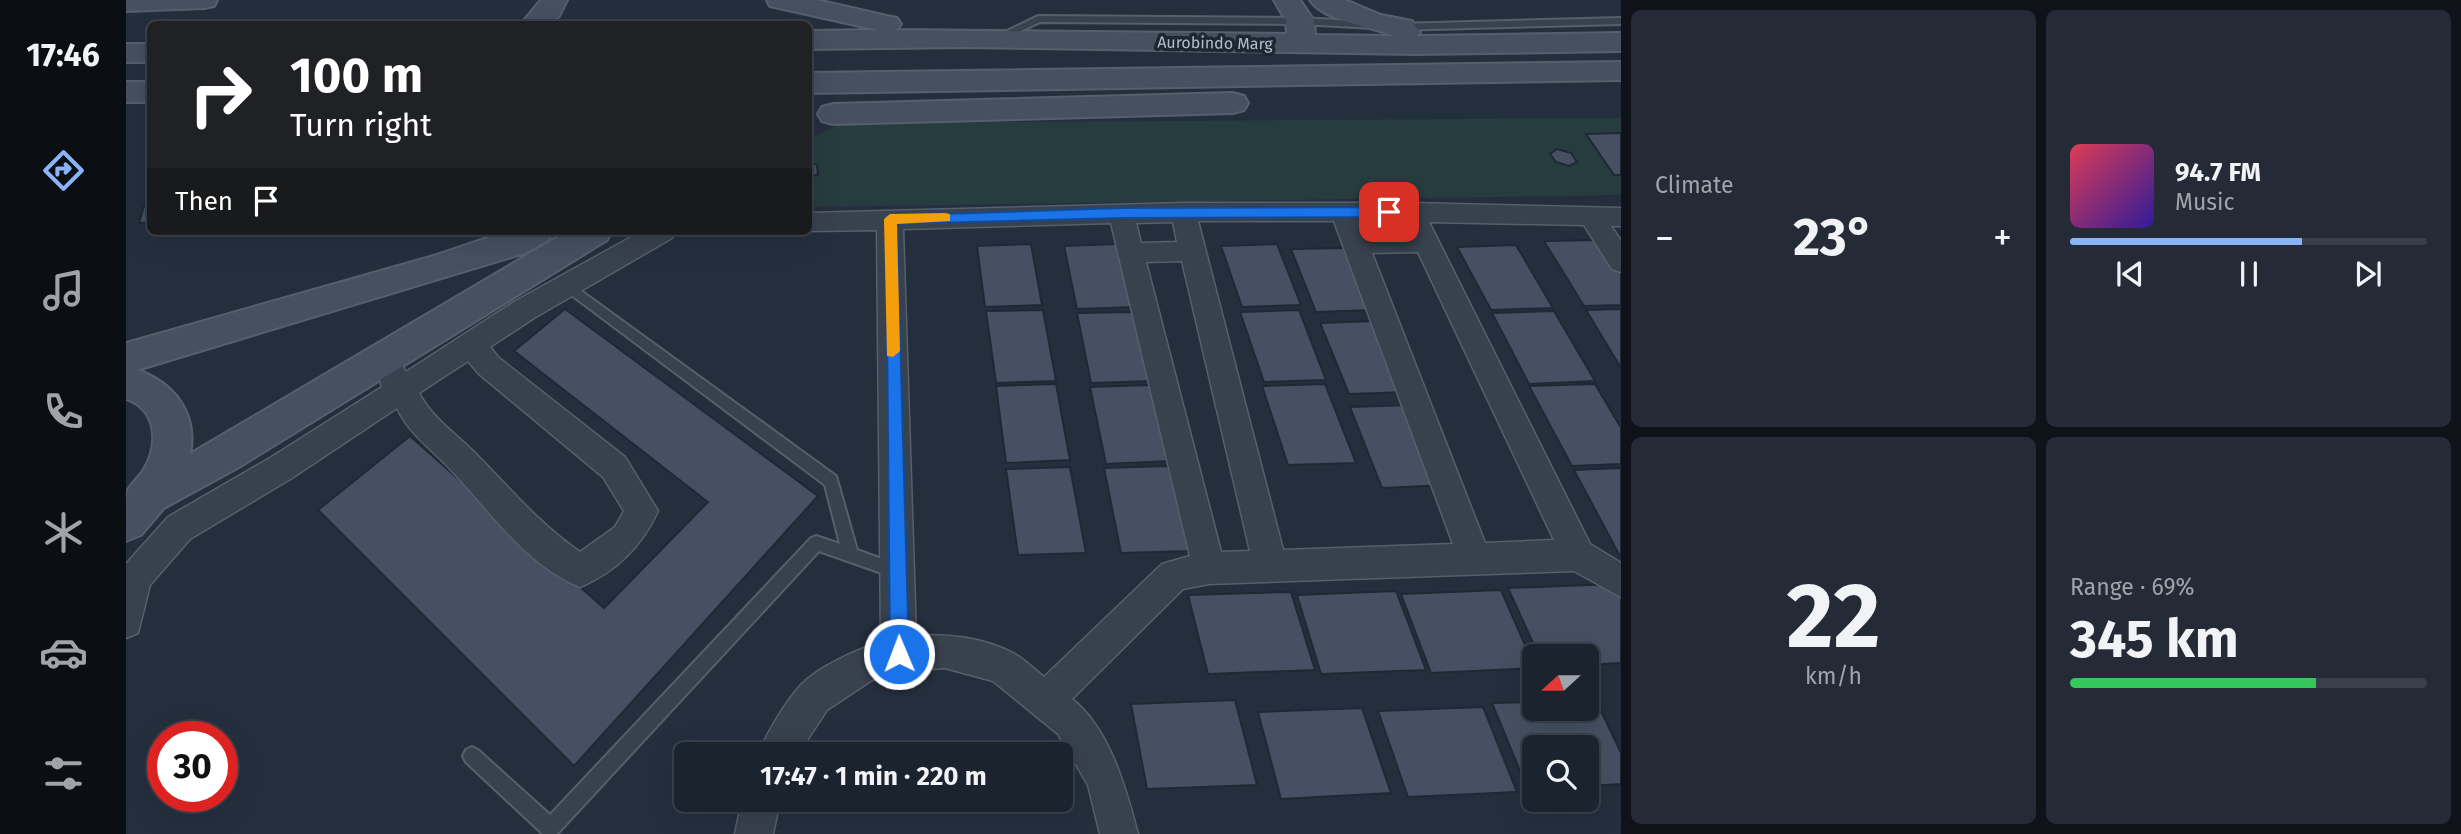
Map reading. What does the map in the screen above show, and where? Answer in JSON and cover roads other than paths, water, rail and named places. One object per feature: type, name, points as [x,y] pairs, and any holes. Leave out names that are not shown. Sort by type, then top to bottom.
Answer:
[{"type":"main road","points":[[126,3],[204,0]]},
{"type":"main road","points":[[537,21],[549,10],[554,0]]},
{"type":"main road","points":[[780,0],[876,22],[965,38]]},
{"type":"main road","points":[[1323,0],[1359,18],[1409,36]]},
{"type":"main road","name":"Aurobindo Marg","points":[[812,40],[998,38],[1296,22],[1409,36],[1621,42]]},
{"type":"main road","points":[[126,54],[147,53]]},
{"type":"main road","name":"Aurobindo Marg","points":[[821,120],[1411,86],[1621,71]]},
{"type":"main road","name":"Aurobindo Marg","points":[[812,83],[1411,86],[1621,97]]},
{"type":"main road","points":[[821,120],[904,83]]},
{"type":"main road","points":[[126,92],[147,92]]},
{"type":"main road","points":[[126,358],[437,268],[513,244],[529,235]]},
{"type":"main road","points":[[138,508],[588,235]]},
{"type":"main road","points":[[437,268],[465,271],[469,284],[466,307]]},
{"type":"main road","points":[[126,383],[155,396],[169,414],[173,438],[167,465],[138,508]]},
{"type":"street","points":[[1183,212],[1270,564]]},
{"type":"street","points":[[812,222],[1183,212],[1621,216]]},
{"type":"street","points":[[1343,212],[1475,560]]},
{"type":"street","points":[[1412,212],[1578,555],[1621,581]]},
{"type":"street","points":[[1121,213],[1209,568]]},
{"type":"street","points":[[1591,216],[1619,257]]},
{"type":"street","points":[[890,219],[899,654]]},
{"type":"street","points":[[126,621],[135,578],[179,528],[281,468],[566,285],[656,235]]},
{"type":"street","points":[[1356,244],[1428,242]]},
{"type":"street","points":[[1132,253],[1193,251]]},
{"type":"street","points":[[393,352],[390,362],[393,380],[402,389],[416,418],[464,462],[504,508],[553,552],[580,571],[626,538],[642,510],[614,467],[489,366],[471,345]]},
{"type":"street","points":[[1045,700],[1174,575],[1209,568],[1270,564],[1578,555]]},
{"type":"street","points":[[785,742],[814,697],[863,664],[899,654],[945,651],[1002,666],[1071,720],[1105,779],[1119,834]]},
{"type":"street","points":[[754,834],[759,812]]},
{"type":"lane","points":[[1409,36],[1621,21]]},
{"type":"lane","points":[[566,285],[831,481],[851,555]]},
{"type":"lane","points":[[472,756],[550,828],[816,543],[898,571]]}]
